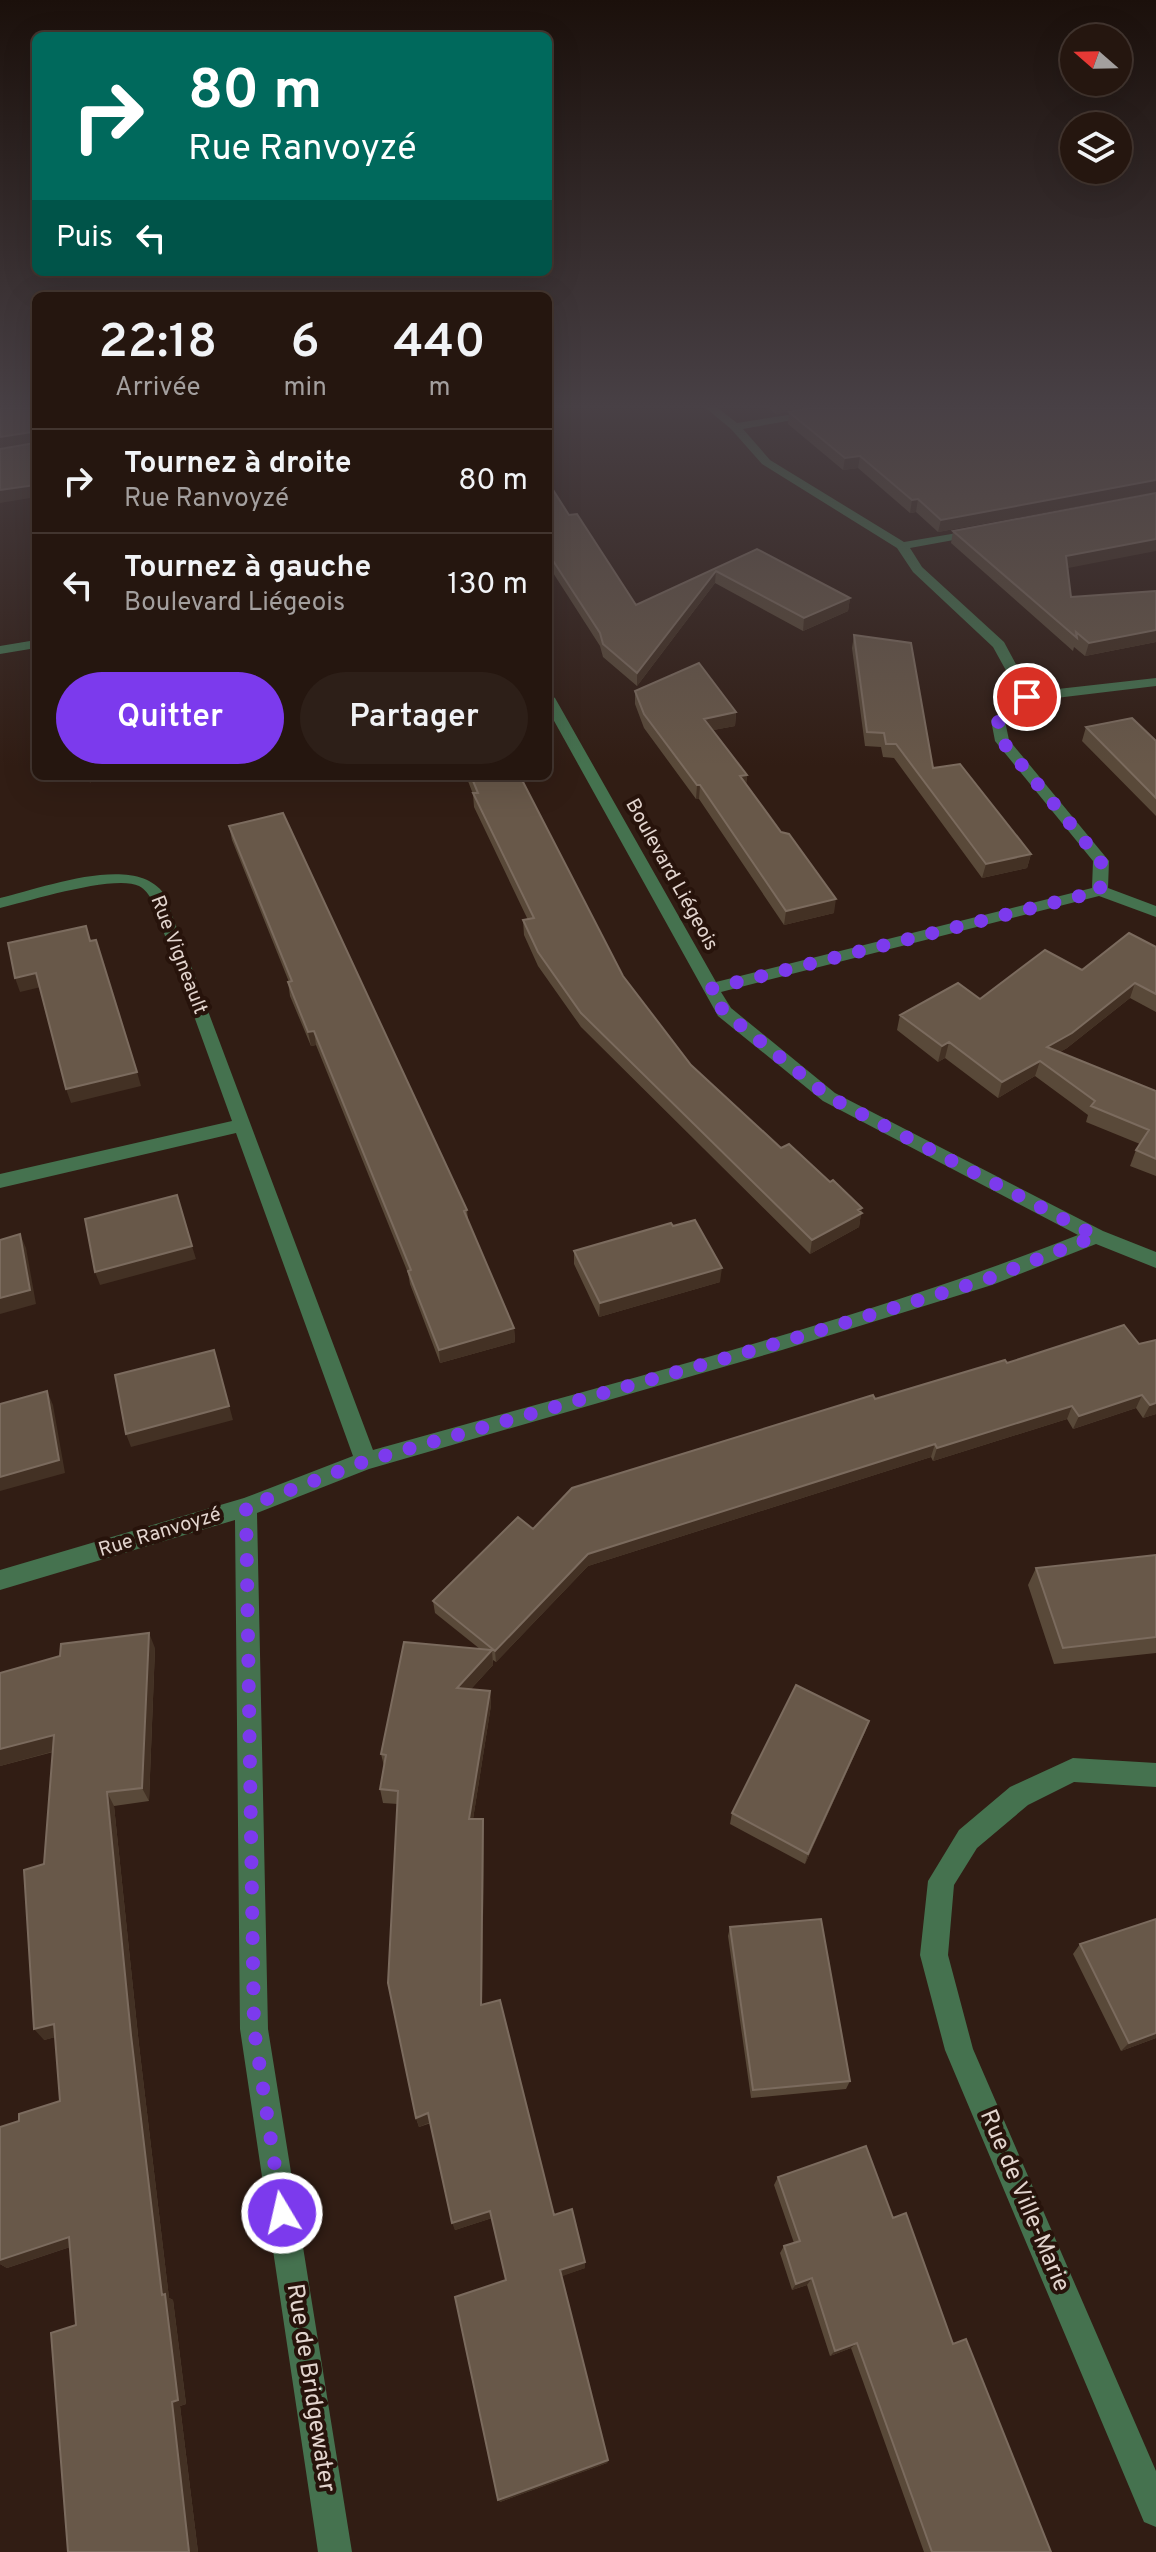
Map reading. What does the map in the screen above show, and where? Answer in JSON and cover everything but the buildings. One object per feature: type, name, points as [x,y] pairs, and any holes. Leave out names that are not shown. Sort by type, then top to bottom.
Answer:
[{"type":"street","points":[[871,527],[902,546],[917,569],[999,645],[1027,697]]},
{"type":"street","points":[[902,546],[992,529]]},
{"type":"street","points":[[0,650],[32,645]]},
{"type":"street","points":[[1100,891],[1101,861],[1002,741],[998,720],[1027,697],[1156,682]]},
{"type":"street","name":"Boulevard Liégeois","points":[[552,705],[724,1012],[829,1097],[1096,1236],[1156,1260]]},
{"type":"street","name":"Rue Vigneault","points":[[0,903],[117,879],[140,880],[153,888],[366,1461]]},
{"type":"street","points":[[710,989],[1100,891],[1156,912]]},
{"type":"street","points":[[0,1181],[241,1125]]},
{"type":"street","name":"Rue Ranvoyzé","points":[[0,1580],[246,1507],[366,1461],[782,1342],[985,1280],[1096,1236]]},
{"type":"street","name":"Rue de Bridgewater","points":[[246,1507],[254,2029],[335,2552]]},
{"type":"street","name":"Rue de Ville-Marie","points":[[1156,1775],[1073,1770],[1019,1796],[968,1839],[941,1881],[934,1955],[959,2050],[1156,2510]]},
{"type":"route","points":[[282,2213],[254,2029],[246,1507],[366,1461],[782,1342],[985,1280],[1096,1236],[829,1097],[724,1012],[710,989],[1100,891],[1101,861],[1002,741],[998,720],[1027,697]]}]
